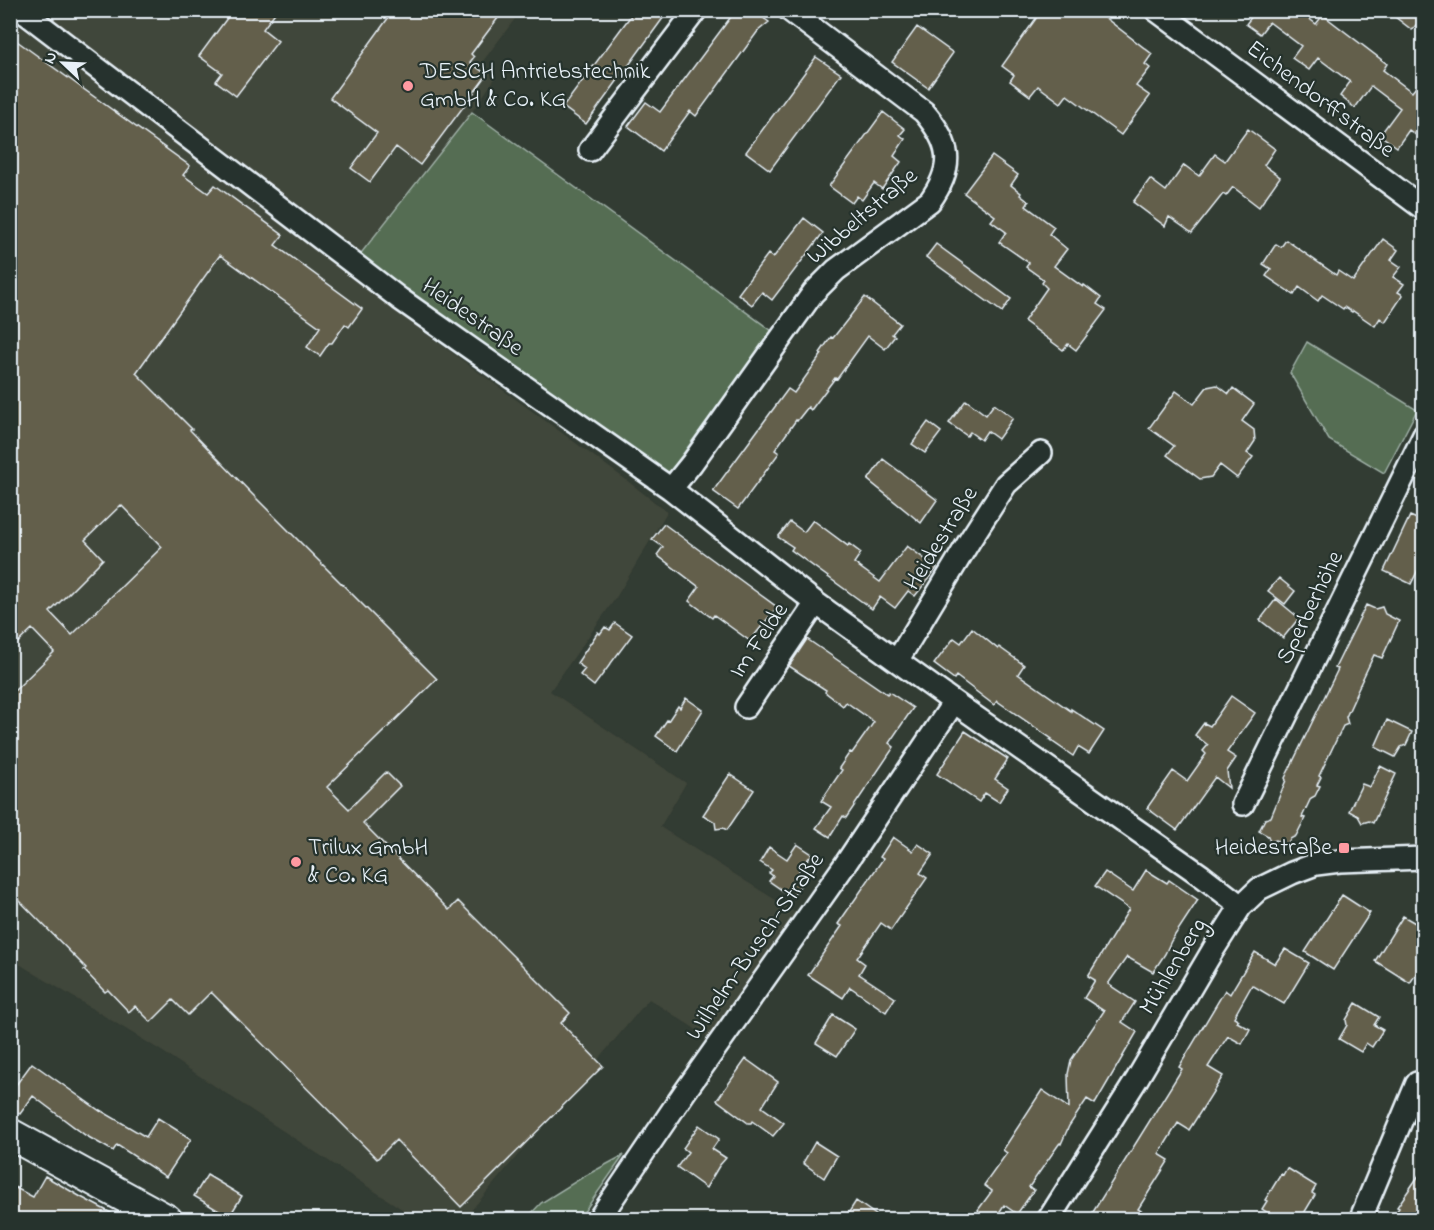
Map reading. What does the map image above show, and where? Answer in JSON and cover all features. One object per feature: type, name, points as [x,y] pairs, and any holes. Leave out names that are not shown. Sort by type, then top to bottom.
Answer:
[{"type":"main road","points":[[10,1134],[167,1220]]},
{"type":"street","name":"Heidestraße","points":[[21,10],[400,299],[671,489],[816,603],[1241,906]]},
{"type":"street","points":[[590,150],[696,10]]},
{"type":"street","name":"Wibbeltstraße","points":[[671,489],[813,293],[836,270],[930,201],[945,171],[946,153],[943,140],[924,112],[789,10]]},
{"type":"street","name":"Eichendorffstraße","points":[[1156,10],[1424,209]]},
{"type":"street","name":"Sperberhöhe","points":[[1243,804],[1424,435]]},
{"type":"street","name":"Heidestraße","points":[[897,661],[1006,484],[1041,453]]},
{"type":"street","name":"Im Felde","points":[[746,707],[816,603]]},
{"type":"street","name":"Wilhelm-Busch-Straße","points":[[598,1220],[684,1093],[844,866],[954,702]]},
{"type":"street","name":"Mühlenberg","points":[[1048,1220],[1137,1079],[1241,906],[1259,889],[1316,864],[1424,858]]},
{"type":"street","points":[[1360,1220],[1417,1083]]},
{"type":"shaded area","points":[[42,11],[521,11],[480,65],[496,77],[472,112],[358,257],[65,35]]},
{"type":"shaded area","points":[[10,19],[336,259],[429,336],[667,512],[617,596],[550,691],[686,783],[660,827],[804,918],[714,1041],[649,999],[464,1219],[417,1219],[160,1050],[11,959]]},
{"type":"green space","points":[[472,112],[772,331],[667,476],[358,257]]},
{"type":"green space","points":[[1307,342],[1417,410],[1384,473],[1329,440],[1290,373]]},
{"type":"green space","points":[[624,1155],[579,1219],[526,1219],[541,1203]]},
{"type":"building","points":[[233,10],[277,10],[263,29],[278,41],[236,96],[216,81],[222,73],[199,56]]},
{"type":"building","name":"DESCH Antriebstechnik GmbH & Co. KG","points":[[394,10],[504,10],[471,54],[474,57],[470,62],[487,75],[420,165],[396,147],[370,182],[351,168],[377,133],[330,98]]},
{"type":"building","points":[[635,10],[669,10],[586,124],[563,107]]},
{"type":"building","points":[[736,10],[752,10],[769,22],[758,31],[696,116],[690,111],[661,151],[628,126],[646,102],[660,112]]},
{"type":"building","points":[[1042,10],[1095,10],[1152,54],[1145,64],[1150,68],[1136,86],[1150,96],[1121,135],[1067,95],[1061,103],[1038,86],[1030,96],[1010,81],[1014,75],[1002,66]]},
{"type":"building","points":[[1253,10],[1298,10],[1316,24],[1323,15],[1387,64],[1383,70],[1412,92],[1424,77],[1424,141],[1409,130],[1397,147],[1380,135],[1400,108],[1371,86],[1355,108],[1340,96],[1350,82],[1318,58],[1309,70],[1292,58],[1301,46],[1269,22],[1260,34],[1246,24],[1255,12]]},
{"type":"building","points":[[1386,10],[1424,10],[1424,15],[1412,30]]},
{"type":"building","points":[[917,27],[953,53],[928,88],[892,62]]},
{"type":"building","points":[[10,36],[190,166],[183,175],[208,193],[215,185],[283,235],[275,245],[362,309],[349,327],[345,324],[320,356],[307,347],[320,327],[220,255],[136,373],[253,495],[437,679],[327,787],[349,809],[386,772],[400,786],[363,823],[449,910],[458,901],[570,1013],[561,1023],[603,1066],[461,1207],[396,1140],[377,1159],[211,992],[188,1015],[173,1000],[151,1022],[135,1006],[129,1012],[108,990],[105,992],[84,970],[86,968],[10,891],[10,695],[54,652],[32,629],[10,650]],"holes":[[[121,505],[162,547],[72,635],[50,612],[103,559],[85,540]]]},
{"type":"building","points":[[816,57],[841,74],[770,170],[746,152]]},
{"type":"building","points":[[883,112],[905,129],[900,135],[905,139],[894,156],[901,162],[882,189],[874,183],[862,200],[857,196],[852,203],[829,186]]},
{"type":"building","points":[[1248,129],[1275,149],[1264,165],[1280,177],[1259,207],[1233,187],[1226,196],[1223,194],[1192,233],[1169,217],[1165,226],[1133,202],[1150,179],[1166,191],[1184,165],[1199,176],[1215,154],[1225,161]]},
{"type":"building","points":[[992,156],[1018,175],[1011,185],[1029,202],[1026,206],[1054,227],[1049,234],[1067,249],[1054,266],[1101,298],[1097,304],[1106,310],[1076,350],[1068,344],[1063,350],[1024,321],[1047,288],[1042,283],[1044,280],[1026,267],[1029,263],[999,242],[1006,232],[991,221],[995,216],[964,193]]},
{"type":"building","points":[[804,218],[823,233],[772,300],[762,292],[752,305],[738,294],[768,254],[773,258]]},
{"type":"building","points":[[1383,239],[1398,250],[1391,260],[1401,267],[1393,277],[1404,284],[1398,292],[1403,295],[1385,322],[1380,318],[1375,326],[1353,311],[1344,307],[1343,309],[1322,295],[1318,301],[1299,287],[1294,295],[1266,276],[1271,269],[1263,264],[1276,244],[1281,247],[1286,240],[1336,275],[1338,271],[1353,281]]},
{"type":"building","points":[[936,244],[1011,299],[1002,312],[926,257]]},
{"type":"building","points":[[865,297],[900,324],[892,334],[895,336],[885,349],[868,336],[811,410],[808,407],[796,420],[775,450],[779,453],[738,509],[713,491],[788,389],[794,393],[822,354],[820,353],[831,337],[833,338]]},
{"type":"building","points":[[1217,385],[1229,394],[1233,388],[1254,404],[1242,421],[1254,430],[1255,441],[1247,453],[1253,457],[1237,478],[1220,465],[1211,477],[1200,479],[1167,455],[1174,446],[1149,428],[1176,391],[1194,404],[1207,387]]},
{"type":"building","points":[[966,400],[986,415],[994,404],[1013,418],[998,439],[987,431],[981,440],[970,432],[967,436],[949,423]]},
{"type":"building","points":[[928,422],[941,432],[925,453],[912,444]]},
{"type":"building","points":[[883,459],[937,500],[921,523],[868,480]]},
{"type":"building","points":[[1410,516],[1424,522],[1424,558],[1411,584],[1384,571]]},
{"type":"building","points":[[813,520],[861,553],[854,563],[880,582],[907,546],[937,568],[915,596],[908,591],[895,608],[880,597],[872,609],[791,550],[793,547],[778,537],[790,522],[804,532]]},
{"type":"building","points":[[664,524],[777,607],[750,641],[714,615],[712,618],[689,601],[699,587],[657,555],[663,547],[652,539]]},
{"type":"building","points":[[1279,578],[1295,591],[1285,604],[1268,591]]},
{"type":"building","points":[[1276,599],[1299,618],[1283,638],[1260,620]]},
{"type":"building","points":[[1366,605],[1375,609],[1382,607],[1385,614],[1399,621],[1382,658],[1374,655],[1346,717],[1348,724],[1343,726],[1319,776],[1321,777],[1317,785],[1320,786],[1315,796],[1311,798],[1296,836],[1290,839],[1287,845],[1276,840],[1270,842],[1268,836],[1259,831],[1265,819],[1271,817],[1285,778]]},
{"type":"building","points":[[615,623],[632,635],[594,686],[580,675],[585,669],[577,663],[598,632],[600,634],[605,627],[610,630]]},
{"type":"building","points":[[972,628],[998,649],[999,647],[1024,665],[1018,674],[1104,731],[1089,754],[1078,747],[1073,756],[997,701],[994,705],[956,676],[954,679],[934,664],[954,638],[961,643]]},
{"type":"building","points":[[807,639],[887,694],[889,692],[913,708],[889,743],[894,747],[846,818],[843,816],[830,837],[816,828],[831,807],[821,801],[842,770],[839,768],[874,722],[846,702],[843,706],[825,692],[826,690],[789,666]]},
{"type":"building","points":[[1231,696],[1255,713],[1227,752],[1236,758],[1227,771],[1229,788],[1215,777],[1177,830],[1147,808],[1173,771],[1187,781],[1206,754],[1203,751],[1208,745],[1195,735],[1204,723],[1210,726]]},
{"type":"building","points":[[686,698],[703,710],[677,751],[656,736]]},
{"type":"building","points":[[1387,720],[1412,732],[1406,745],[1401,747],[1395,757],[1375,747]]},
{"type":"building","points":[[965,731],[1008,759],[995,779],[1008,788],[999,802],[985,793],[979,802],[937,774]]},
{"type":"building","points":[[1380,766],[1396,774],[1373,823],[1369,821],[1362,823],[1358,816],[1349,811],[1362,784],[1370,787]]},
{"type":"building","points":[[730,774],[754,790],[727,830],[716,829],[715,822],[703,815]]},
{"type":"building","points":[[893,837],[913,851],[918,844],[933,854],[920,873],[927,878],[891,930],[881,923],[857,958],[865,964],[859,974],[895,998],[886,1012],[850,987],[843,998],[808,975],[842,926],[838,924],[883,859],[880,857]]},
{"type":"building","points":[[797,844],[812,854],[799,870],[807,876],[792,897],[769,881],[773,876],[769,873],[772,870],[760,862],[769,847],[787,859]]},
{"type":"building","points":[[1146,870],[1167,883],[1169,880],[1198,900],[1153,972],[1127,957],[1108,984],[1135,1002],[1122,1022],[1137,1032],[1095,1104],[1087,1099],[1069,1126],[1061,1144],[1029,1187],[1034,1190],[1017,1214],[1004,1205],[995,1219],[973,1220],[992,1191],[984,1185],[1007,1153],[1003,1150],[1042,1090],[1069,1108],[1068,1074],[1071,1060],[1104,1011],[1084,998],[1095,980],[1088,976],[1129,909],[1095,886],[1105,872],[1133,891]]},
{"type":"building","points":[[1342,895],[1370,913],[1333,970],[1305,952]]},
{"type":"building","points":[[1403,916],[1424,928],[1424,962],[1410,983],[1375,961]]},
{"type":"building","points":[[1285,949],[1309,963],[1284,1004],[1252,985],[1234,1017],[1239,1020],[1237,1022],[1250,1029],[1242,1044],[1228,1036],[1208,1067],[1223,1076],[1189,1130],[1178,1123],[1159,1154],[1169,1160],[1138,1209],[1155,1220],[1088,1220],[1182,1069],[1179,1067],[1225,990],[1230,994],[1255,952],[1275,964]]},
{"type":"building","points":[[1356,1003],[1379,1017],[1374,1025],[1383,1030],[1372,1047],[1366,1043],[1361,1052],[1339,1039]]},
{"type":"building","points":[[833,1015],[855,1029],[837,1056],[816,1043]]},
{"type":"building","points":[[746,1059],[778,1082],[762,1107],[784,1123],[773,1136],[752,1121],[748,1123],[717,1100]]},
{"type":"building","points":[[32,1063],[100,1111],[146,1137],[158,1118],[191,1139],[166,1177],[117,1145],[113,1151],[85,1135],[33,1096],[20,1114],[10,1107],[10,1093]]},
{"type":"building","points":[[699,1125],[719,1139],[712,1149],[726,1158],[706,1188],[677,1167],[688,1152],[683,1148]]},
{"type":"building","points":[[815,1142],[837,1156],[824,1178],[803,1163]]},
{"type":"building","points":[[1287,1168],[1316,1186],[1312,1193],[1315,1195],[1300,1220],[1264,1220],[1268,1213],[1262,1209],[1267,1201],[1265,1200]]},
{"type":"building","points":[[1424,1168],[1424,1220],[1408,1220],[1396,1212],[1399,1208],[1397,1207]]},
{"type":"building","points":[[207,1175],[242,1196],[229,1217],[194,1196]]},
{"type":"building","points":[[45,1176],[124,1220],[25,1220],[10,1211],[10,1185],[33,1197]]},
{"type":"building","points":[[856,1201],[883,1220],[844,1220]]},
{"type":"place","name":"DESCH Antriebstechnik GmbH & Co. KG","points":[[408,86]]},
{"type":"place","name":"Heidestraße","points":[[1344,848]]},
{"type":"place","name":"Trilux GmbH & Co. KG","points":[[296,862]]}]
